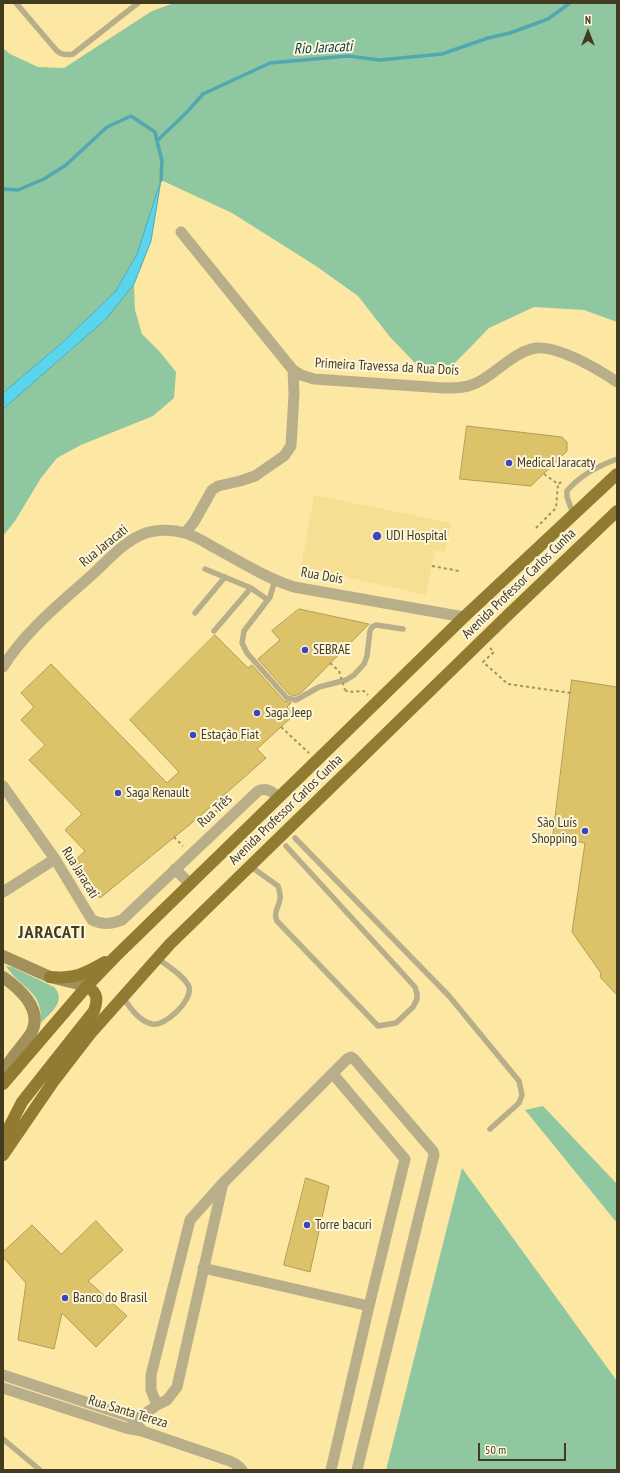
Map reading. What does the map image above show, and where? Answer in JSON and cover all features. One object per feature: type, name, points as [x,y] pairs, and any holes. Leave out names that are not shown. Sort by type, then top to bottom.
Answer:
[{"type":"main road","name":"Avenida Professor Carlos Cunha","points":[[3,1084],[115,957],[464,617],[574,516],[617,474]]},
{"type":"main road","name":"Avenida Professor Carlos Cunha","points":[[3,1155],[52,1082],[90,1034],[157,958],[509,614],[617,511]]},
{"type":"main road","points":[[3,956],[50,977],[88,986],[97,996],[94,1011],[22,1102],[3,1140]]},
{"type":"main road","points":[[50,977],[70,977],[79,975],[115,957]]},
{"type":"main road","points":[[3,977],[14,985],[26,998],[33,1012],[34,1019],[31,1033],[3,1073]]},
{"type":"street","name":"Primeira Travessa da Rua Dois","points":[[181,232],[292,370],[301,375],[314,378],[444,388],[463,387],[478,383],[510,360],[535,348],[546,349],[572,356],[617,382]]},
{"type":"street","points":[[185,533],[194,522],[212,490],[218,486],[255,476],[284,456],[291,446],[294,394],[292,370]]},
{"type":"street","name":"Rua Jaracati","points":[[3,667],[14,649],[126,544],[140,535],[153,531],[162,530],[185,533]]},
{"type":"street","name":"Rua Dois","points":[[185,533],[276,580],[294,587],[464,617]]},
{"type":"street","name":"Rua Jaracati","points":[[3,786],[55,859],[92,920],[99,923],[112,923]]},
{"type":"street","name":"Rua Três","points":[[112,923],[122,920],[258,791],[264,789],[269,790],[279,797]]},
{"type":"street","points":[[3,892],[55,859]]},
{"type":"street","points":[[175,869],[190,884]]},
{"type":"street","points":[[155,1406],[151,1390],[151,1375],[188,1225],[192,1217],[223,1183],[348,1058],[351,1057],[434,1153],[357,1470]]},
{"type":"street","points":[[331,1470],[405,1159],[333,1074]]},
{"type":"street","points":[[142,1431],[135,1420],[155,1406],[167,1400],[177,1387],[223,1183]]},
{"type":"street","points":[[203,1268],[369,1306]]},
{"type":"street","name":"Rua Santa Tereza","points":[[3,1375],[118,1412],[135,1420]]},
{"type":"street","name":"Rua Santa Tereza","points":[[3,1388],[224,1458],[240,1466],[242,1470]]},
{"type":"lane","points":[[16,3],[57,51],[61,54],[67,55],[73,54],[138,3]]},
{"type":"lane","points":[[574,516],[568,497],[568,491],[597,467],[617,459]]},
{"type":"lane","points":[[205,569],[250,588],[268,600]]},
{"type":"lane","points":[[195,613],[225,577]]},
{"type":"lane","points":[[276,580],[268,600],[244,631],[242,643],[247,653],[287,698],[296,700],[319,687],[346,680],[354,675],[364,664],[367,656],[372,626],[376,625],[403,629]]},
{"type":"lane","points":[[214,631],[250,588]]},
{"type":"lane","points":[[296,838],[449,996],[519,1081],[522,1095],[519,1103],[490,1129]]},
{"type":"lane","points":[[250,866],[278,886],[280,899],[275,916],[277,921],[378,1026],[396,1023],[413,1007],[417,999],[415,987],[286,846]]},
{"type":"lane","points":[[123,997],[137,1016],[151,1024],[160,1024],[166,1021],[184,1004],[189,996],[188,986],[185,980],[157,958]]},
{"type":"lane","points":[[3,1439],[40,1470]]},
{"type":"path","points":[[536,528],[556,508],[558,484]]},
{"type":"path","points":[[432,566],[459,571]]},
{"type":"path","points":[[483,662],[508,684],[571,693]]},
{"type":"path","points":[[330,663],[339,671],[345,690],[348,692],[364,691],[376,704]]},
{"type":"path","points":[[281,727],[317,761]]},
{"type":"path","points":[[539,821],[554,824]]},
{"type":"shaded area","name":"UDI Hospital","points":[[314,495],[451,523],[445,552],[435,550],[426,595],[301,567]]},
{"type":"green space","points":[[174,3],[617,3],[617,322],[584,310],[534,307],[489,328],[453,365],[417,365],[390,337],[358,296],[316,266],[232,213],[161,180],[137,254],[116,291],[63,342],[3,393],[3,48],[10,54],[38,67],[64,68],[152,11]]},
{"type":"green space","points":[[134,284],[135,310],[142,334],[160,352],[176,372],[174,398],[153,416],[81,445],[57,458],[41,478],[15,521],[3,536],[3,409],[106,319]]},
{"type":"green space","points":[[6,966],[12,967],[54,987],[58,992],[59,997],[56,1006],[41,1023],[41,1012],[34,996]]},
{"type":"green space","points":[[543,1106],[617,1184],[617,1223],[525,1110]]},
{"type":"green space","points":[[462,1168],[617,1381],[617,1470],[386,1470]]},
{"type":"water","points":[[161,180],[151,241],[134,284],[106,319],[3,409],[3,393],[63,342],[116,291],[137,254]]},
{"type":"building","name":"Medical Jaracaty","points":[[467,426],[562,437],[567,442],[567,451],[531,486],[460,479]]},
{"type":"building","name":"SEBRAE","points":[[299,609],[369,624],[302,692],[295,696],[289,694],[258,659],[280,640],[272,631]]},
{"type":"building","points":[[215,635],[248,668],[252,665],[284,701],[291,703],[287,707],[294,715],[257,749],[266,758],[199,817],[100,898],[69,866],[85,851],[65,830],[82,814],[29,760],[45,745],[21,720],[34,707],[21,693],[51,664],[167,783],[179,772],[130,720]]},
{"type":"building","name":"São Luís Shopping","points":[[572,680],[617,687],[617,995],[600,977],[601,973],[572,932],[585,843],[553,837]]},
{"type":"building","name":"Torre bacuri","points":[[306,1178],[329,1186],[310,1272],[284,1265]]},
{"type":"building","name":"Banco do Brasil","points":[[96,1221],[123,1250],[88,1281],[127,1316],[96,1347],[62,1313],[54,1349],[18,1340],[26,1283],[3,1257],[3,1252],[32,1225],[61,1254]]},
{"type":"waterway","name":"Rio Jaracati","points":[[161,180],[162,161],[157,141],[203,94],[270,63],[348,56],[380,60],[442,54],[488,38],[510,33],[548,19],[570,3]]},
{"type":"waterway","points":[[3,189],[18,190],[44,179],[66,165],[107,127],[131,116],[155,132],[157,141]]},
{"type":"place","name":"Medical Jaracaty","points":[[509,463]]},
{"type":"place","name":"UDI Hospital","points":[[377,536]]},
{"type":"place","name":"SEBRAE","points":[[305,650]]},
{"type":"place","name":"Saga Jeep","points":[[257,713]]},
{"type":"place","name":"Estação Fiat","points":[[193,735]]},
{"type":"place","name":"Saga Renault","points":[[118,793]]},
{"type":"place","name":"São Luís Shopping","points":[[585,831]]},
{"type":"place","name":"Torre bacuri","points":[[307,1225]]},
{"type":"place","name":"Banco do Brasil","points":[[65,1298]]},
{"type":"district","name":"JARACATI","points":[[52,933]]}]
